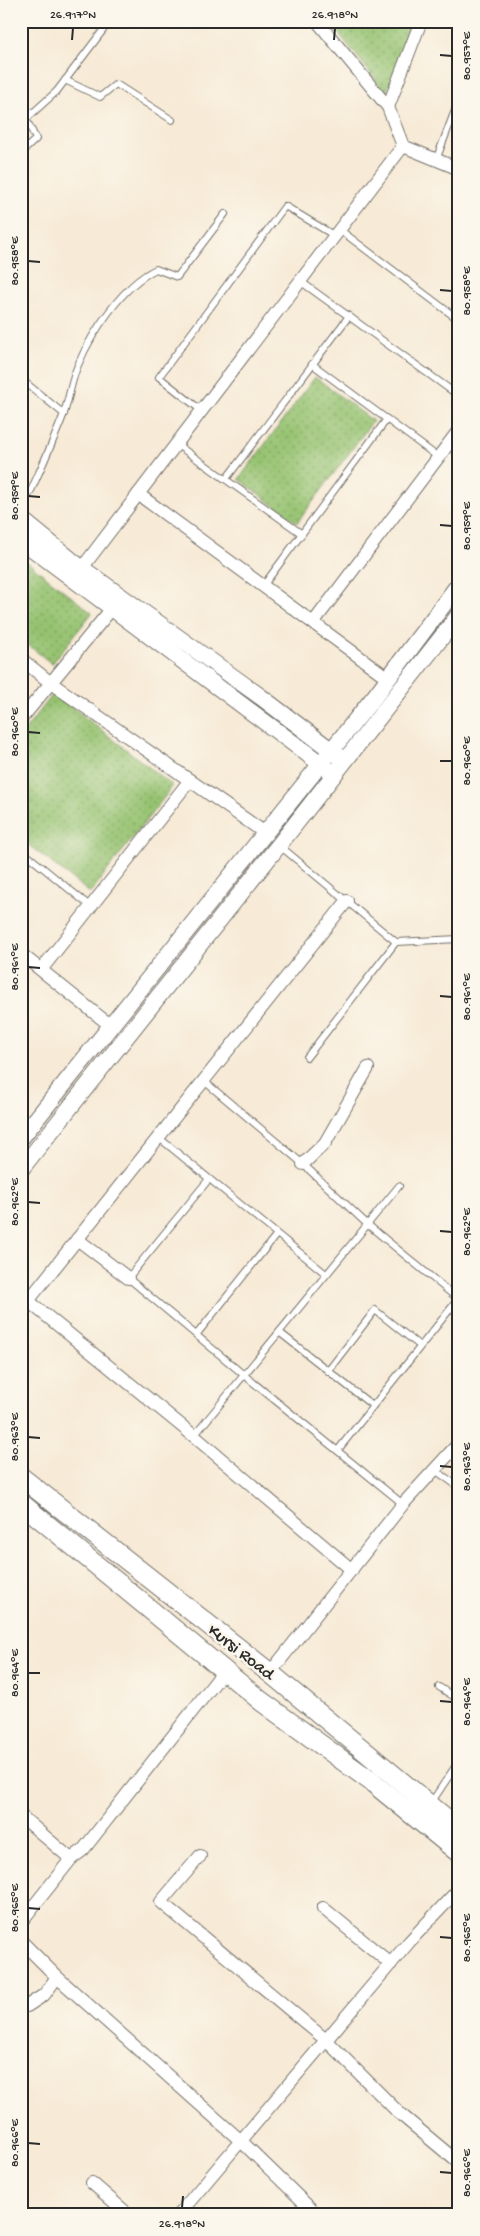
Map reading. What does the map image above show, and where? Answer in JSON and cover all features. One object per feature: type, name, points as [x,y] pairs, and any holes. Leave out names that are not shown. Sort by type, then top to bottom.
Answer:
[{"type":"main road","name":"Kursi Road","points":[[21,1477],[270,1673],[459,1829]]},
{"type":"main road","name":"Kursi Road","points":[[21,1503],[261,1701],[372,1782],[459,1853]]},
{"type":"street","points":[[317,21],[388,107],[403,146],[459,169]]},
{"type":"street","points":[[388,107],[421,21]]},
{"type":"street","points":[[82,568],[403,146]]},
{"type":"street","points":[[313,623],[459,430]]},
{"type":"street","points":[[138,494],[388,678]]},
{"type":"street","points":[[21,519],[82,568],[117,602],[334,774]]},
{"type":"street","points":[[21,540],[117,602],[331,750],[344,761]]},
{"type":"street","points":[[21,1138],[388,678],[459,584]]},
{"type":"street","points":[[21,719],[117,602]]},
{"type":"street","points":[[21,1169],[279,846],[459,615]]},
{"type":"street","points":[[21,659],[51,683],[265,832]]},
{"type":"street","points":[[41,970],[190,780]]},
{"type":"street","points":[[347,901],[77,1239],[25,1298],[194,1436],[352,1570]]},
{"type":"street","points":[[21,954],[111,1026]]},
{"type":"street","points":[[303,1164],[325,1143],[368,1068]]},
{"type":"street","points":[[77,1239],[128,1278]]},
{"type":"street","points":[[270,1673],[288,1647],[352,1570],[403,1504],[459,1443]]},
{"type":"street","points":[[21,1922],[71,1859],[83,1850],[224,1671]]},
{"type":"street","points":[[21,1816],[71,1859]]},
{"type":"street","points":[[200,1856],[161,1902],[326,2040],[398,2113],[459,2163]]},
{"type":"street","points":[[178,2215],[391,1964],[459,1889]]},
{"type":"street","points":[[323,1908],[391,1964]]},
{"type":"street","points":[[21,1941],[57,1977],[241,2141],[317,2215]]},
{"type":"street","points":[[26,2006],[44,1995],[57,1977]]},
{"type":"street","points":[[92,2183],[129,2215]]},
{"type":"lane","points":[[21,154],[36,140],[24,117],[65,80],[110,21]]},
{"type":"lane","points":[[65,80],[100,97],[116,84],[172,120]]},
{"type":"lane","points":[[436,160],[458,102]]},
{"type":"lane","points":[[202,410],[159,377],[285,206],[337,233],[459,320]]},
{"type":"lane","points":[[21,504],[30,493],[64,414],[78,365],[106,316],[126,291],[146,274],[156,270],[177,276],[225,214]]},
{"type":"lane","points":[[300,281],[459,396]]},
{"type":"lane","points":[[226,480],[349,316]]},
{"type":"lane","points":[[312,364],[438,457]]},
{"type":"lane","points":[[21,379],[64,414]]},
{"type":"lane","points":[[263,586],[387,419]]},
{"type":"lane","points":[[176,444],[302,534]]},
{"type":"lane","points":[[279,846],[396,942],[458,939]]},
{"type":"lane","points":[[21,850],[91,907]]},
{"type":"lane","points":[[307,1056],[396,942]]},
{"type":"lane","points":[[204,1081],[303,1164],[367,1224],[459,1299],[338,1450]]},
{"type":"lane","points":[[158,1137],[326,1274]]},
{"type":"lane","points":[[209,1179],[128,1278],[403,1504]]},
{"type":"lane","points":[[194,1436],[398,1186]]},
{"type":"lane","points":[[197,1334],[277,1234]]},
{"type":"lane","points":[[328,1371],[375,1310],[420,1346]]},
{"type":"lane","points":[[279,1332],[373,1406]]},
{"type":"lane","points":[[435,1470],[459,1487]]},
{"type":"lane","points":[[439,1687],[459,1700]]},
{"type":"lane","points":[[429,1806],[459,1761]]},
{"type":"green space","points":[[329,21],[413,21],[386,93]]},
{"type":"green space","points":[[315,377],[373,421],[297,523],[239,479]]},
{"type":"green space","points":[[21,557],[92,613],[52,664],[21,639]]},
{"type":"green space","points":[[54,693],[173,786],[90,893],[21,839],[21,735]]}]
